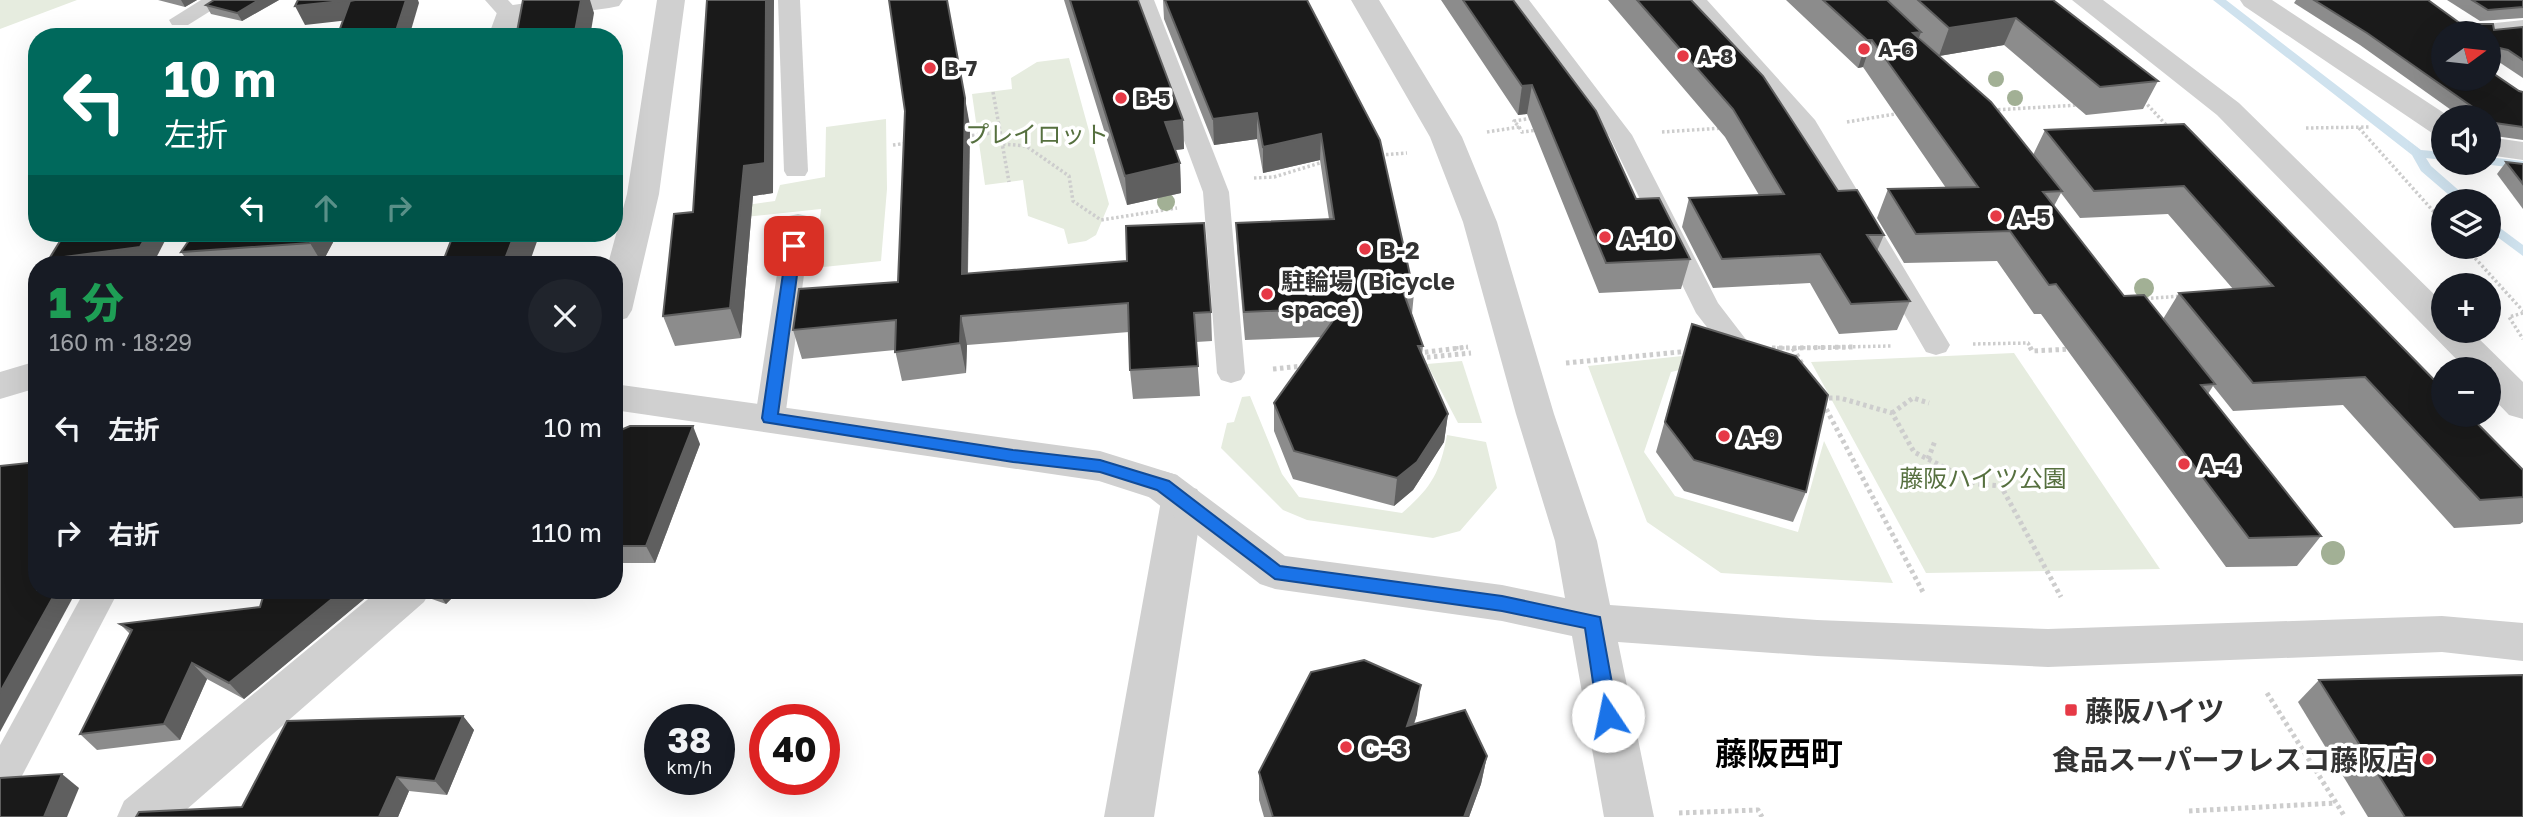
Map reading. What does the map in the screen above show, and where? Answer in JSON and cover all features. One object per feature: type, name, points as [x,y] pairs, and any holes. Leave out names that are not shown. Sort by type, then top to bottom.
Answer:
[{"type":"street","points":[[502,17],[609,0]]},
{"type":"street","points":[[623,274],[643,194],[671,0]]},
{"type":"street","points":[[1365,0],[1446,136],[1464,176],[1577,541],[1593,622],[1598,668],[1629,817]]},
{"type":"street","points":[[2086,0],[2228,109],[2431,312]]},
{"type":"street","points":[[2254,0],[2431,118]]},
{"type":"street","points":[[2501,28],[2523,28]]},
{"type":"street","points":[[2501,148],[2523,151]]},
{"type":"street","points":[[2462,343],[2475,357]]},
{"type":"street","points":[[0,386],[28,377]]},
{"type":"street","points":[[2501,383],[2523,405]]},
{"type":"street","points":[[623,412],[664,402],[1013,456],[1100,466],[1173,493],[1275,572],[1502,603],[1593,622],[1817,638],[2048,648],[2442,634],[2523,642]]},
{"type":"street","points":[[1129,817],[1173,493]]},
{"type":"street","points":[[142,817],[398,599]]},
{"type":"lane","points":[[180,20],[217,0]]},
{"type":"lane","points":[[789,0],[796,171]]},
{"type":"lane","points":[[1143,0],[1216,192],[1231,373]]},
{"type":"lane","points":[[1518,0],[1619,135],[1706,307],[1737,346]]},
{"type":"lane","points":[[1696,0],[1807,125],[1936,345]]},
{"type":"lane","points":[[770,418],[798,222]]},
{"type":"lane","points":[[0,781],[97,599]]},
{"type":"path","points":[[993,92],[1009,182]]},
{"type":"path","points":[[2138,95],[2176,135]]},
{"type":"path","points":[[1991,110],[2088,103]]},
{"type":"path","points":[[1807,125],[1832,124],[1909,110]]},
{"type":"path","points":[[1536,118],[1514,121],[1522,132],[1544,129]]},
{"type":"path","points":[[1485,132],[1519,127]]},
{"type":"path","points":[[2342,127],[2361,127],[2431,208]]},
{"type":"path","points":[[1619,135],[1732,128]]},
{"type":"path","points":[[965,136],[1000,132]]},
{"type":"path","points":[[893,145],[917,142]]},
{"type":"path","points":[[1003,144],[1026,146],[1069,176],[1073,201],[1101,220],[1171,208]]},
{"type":"path","points":[[1371,156],[1413,152]]},
{"type":"path","points":[[1211,181],[1274,177],[1330,160]]},
{"type":"path","points":[[2476,259],[2523,312],[2509,317],[2523,339]]},
{"type":"path","points":[[2139,299],[2189,295]]},
{"type":"path","points":[[1737,346],[1793,348],[1804,368]]},
{"type":"path","points":[[2032,351],[2081,349]]},
{"type":"path","points":[[1410,353],[1471,350],[1414,359]]},
{"type":"path","points":[[1565,363],[1693,351]]},
{"type":"path","points":[[1231,373],[1311,366]]},
{"type":"path","points":[[1815,388],[1924,594]]},
{"type":"path","points":[[1821,398],[1839,398],[1892,413],[1913,452],[1977,484],[2001,486],[2061,597]]},
{"type":"path","points":[[1892,413],[1913,398],[1929,403]]},
{"type":"path","points":[[1928,460],[1935,441]]},
{"type":"path","points":[[2267,692],[2345,817]]},
{"type":"path","points":[[2194,817],[2189,811],[2336,803]]},
{"type":"path","points":[[1675,813],[1758,810],[1762,817]]},
{"type":"green space","points":[[0,0],[77,0],[0,29]]},
{"type":"green space","name":"プレイロット","points":[[1069,58],[1109,204],[1096,235],[1086,241],[1068,244],[1064,229],[1028,216],[1023,180],[985,185],[972,94],[1012,89],[1011,78],[1037,62]]},
{"type":"green space","points":[[886,119],[887,189],[881,261],[814,268],[821,209],[696,222],[691,213],[775,201],[780,185],[825,177],[826,127]]},
{"type":"green space","points":[[1720,352],[1724,360],[1671,372],[1644,452],[1675,496],[1798,532],[1824,441],[1893,583],[1721,573],[1647,522],[1588,366]]},
{"type":"green space","name":"藤阪ハイツ公園","points":[[2014,353],[2160,569],[1926,573],[1811,362]]},
{"type":"green space","points":[[1462,361],[1482,423],[1458,423],[1427,364]]},
{"type":"green space","points":[[1250,396],[1282,474],[1299,497],[1402,513],[1433,479],[1447,435],[1486,442],[1497,488],[1460,531],[1433,538],[1307,520],[1283,510],[1221,448],[1227,423],[1234,422],[1242,397]]},
{"type":"building","points":[[214,0],[259,0],[237,13],[206,5]]},
{"type":"building","points":[[298,0],[351,0],[295,6]]},
{"type":"building","points":[[406,0],[397,28],[340,28],[350,1]]},
{"type":"building","points":[[523,0],[581,0],[576,28],[518,28]]},
{"type":"building","points":[[707,0],[766,0],[765,163],[744,166],[730,308],[663,316],[674,214],[693,212]]},
{"type":"building","points":[[889,0],[947,0],[965,98],[962,274],[1127,261],[1126,226],[1204,223],[1211,312],[1194,313],[1198,366],[1130,370],[1128,303],[961,316],[960,343],[895,352],[896,320],[793,330],[799,289],[898,282],[905,111]]},
{"type":"building","name":"B-5","points":[[1070,0],[1138,0],[1183,120],[1165,122],[1180,163],[1125,176]]},
{"type":"building","points":[[1165,0],[1307,0],[1380,140],[1414,293],[1404,294],[1423,346],[1418,346],[1448,414],[1417,462],[1397,478],[1294,451],[1274,403],[1342,308],[1244,312],[1236,223],[1334,219],[1321,134],[1263,147],[1257,113],[1213,119]]},
{"type":"building","points":[[1463,0],[1513,0],[1596,111],[1636,199],[1659,198],[1690,259],[1606,263],[1532,85],[1522,86]]},
{"type":"building","points":[[1637,0],[1691,0],[1763,76],[1838,191],[1857,190],[1884,235],[1867,235],[1910,301],[1851,304],[1820,254],[1722,259],[1689,198],[1784,194],[1733,109]]},
{"type":"building","points":[[1823,0],[1887,0],[1921,32],[1913,33],[1991,102],[2062,191],[2043,192],[2124,296],[2144,295],[2215,384],[2201,385],[2321,536],[2249,538],[2056,284],[2049,285],[2010,231],[1916,234],[1888,189],[1978,187],[1872,40],[1867,40]]},
{"type":"building","points":[[1918,0],[2053,0],[2158,81],[2100,87],[2016,18],[1949,28]]},
{"type":"building","points":[[2314,0],[2428,0],[2457,21],[2431,21],[2431,78]]},
{"type":"building","points":[[2472,0],[2523,0],[2523,7],[2488,10]]},
{"type":"building","points":[[2523,27],[2523,60],[2501,48],[2501,29]]},
{"type":"building","points":[[2501,79],[2523,92],[2523,127],[2501,124],[2501,105],[2470,105],[2450,91],[2501,91]]},
{"type":"building","points":[[2184,124],[2431,377],[2431,427],[2481,427],[2523,470],[2523,497],[2480,500],[2365,377],[2253,383],[2179,293],[2273,286],[2184,186],[2094,191],[2045,130]]},
{"type":"building","points":[[2506,162],[2523,164],[2523,184]]},
{"type":"building","points":[[59,242],[143,242],[140,247],[51,256]]},
{"type":"building","points":[[188,242],[310,242],[310,243],[181,252]]},
{"type":"building","points":[[451,242],[512,242],[506,256],[445,256]]},
{"type":"building","name":"A-9","points":[[1692,324],[1796,356],[1828,395],[1806,492],[1694,460],[1665,422]]},
{"type":"building","points":[[630,426],[693,426],[646,546],[623,546],[623,429]]},
{"type":"building","points":[[28,463],[28,599],[52,599],[0,692],[0,466]]},
{"type":"building","points":[[262,599],[332,599],[229,683],[192,663],[164,724],[80,734],[132,630],[120,624],[260,607]]},
{"type":"building","name":"C-3","points":[[1364,660],[1421,685],[1407,726],[1465,710],[1487,756],[1464,817],[1273,817],[1259,772],[1311,672]]},
{"type":"building","name":"食品スーパーフレスコ藤阪店","points":[[2523,675],[2523,817],[2405,817],[2319,680]]},
{"type":"building","points":[[463,716],[435,781],[397,777],[379,817],[136,817],[139,812],[242,807],[287,721]]},
{"type":"building","points":[[62,774],[44,817],[0,817],[0,778]]},
{"type":"waterway","points":[[2219,0],[2417,153]]},
{"type":"waterway","points":[[2417,153],[2431,155]]},
{"type":"waterway","points":[[2417,153],[2426,168],[2450,189]]},
{"type":"waterway","points":[[2501,162],[2523,165]]},
{"type":"waterway","points":[[2501,234],[2523,252]]},
{"type":"place","name":"A-6","points":[[1864,49]]},
{"type":"place","name":"A-8","points":[[1683,56]]},
{"type":"place","name":"B-7","points":[[930,68]]},
{"type":"place","name":"B-5","points":[[1121,98]]},
{"type":"place","name":"A-5","points":[[1996,216]]},
{"type":"place","name":"A-10","points":[[1605,237]]},
{"type":"place","name":"B-2","points":[[1365,249]]},
{"type":"place","name":"駐輪場 (Bicycle space)","points":[[1267,294]]},
{"type":"place","name":"A-9","points":[[1724,436]]},
{"type":"place","name":"A-4","points":[[2184,464]]},
{"type":"place","name":"藤阪ハイツ","points":[[2071,710]]},
{"type":"place","name":"C-3","points":[[1346,747]]},
{"type":"place","name":"食品スーパーフレスコ藤阪店","points":[[2428,759]]},
{"type":"district","name":"藤阪西町","points":[[1779,753]]},
{"type":"route","points":[[794,246],[770,418],[1013,456],[1100,466],[1134,474],[1163,486],[1275,572],[1502,603],[1593,622],[1598,668],[1608,716]]}]
